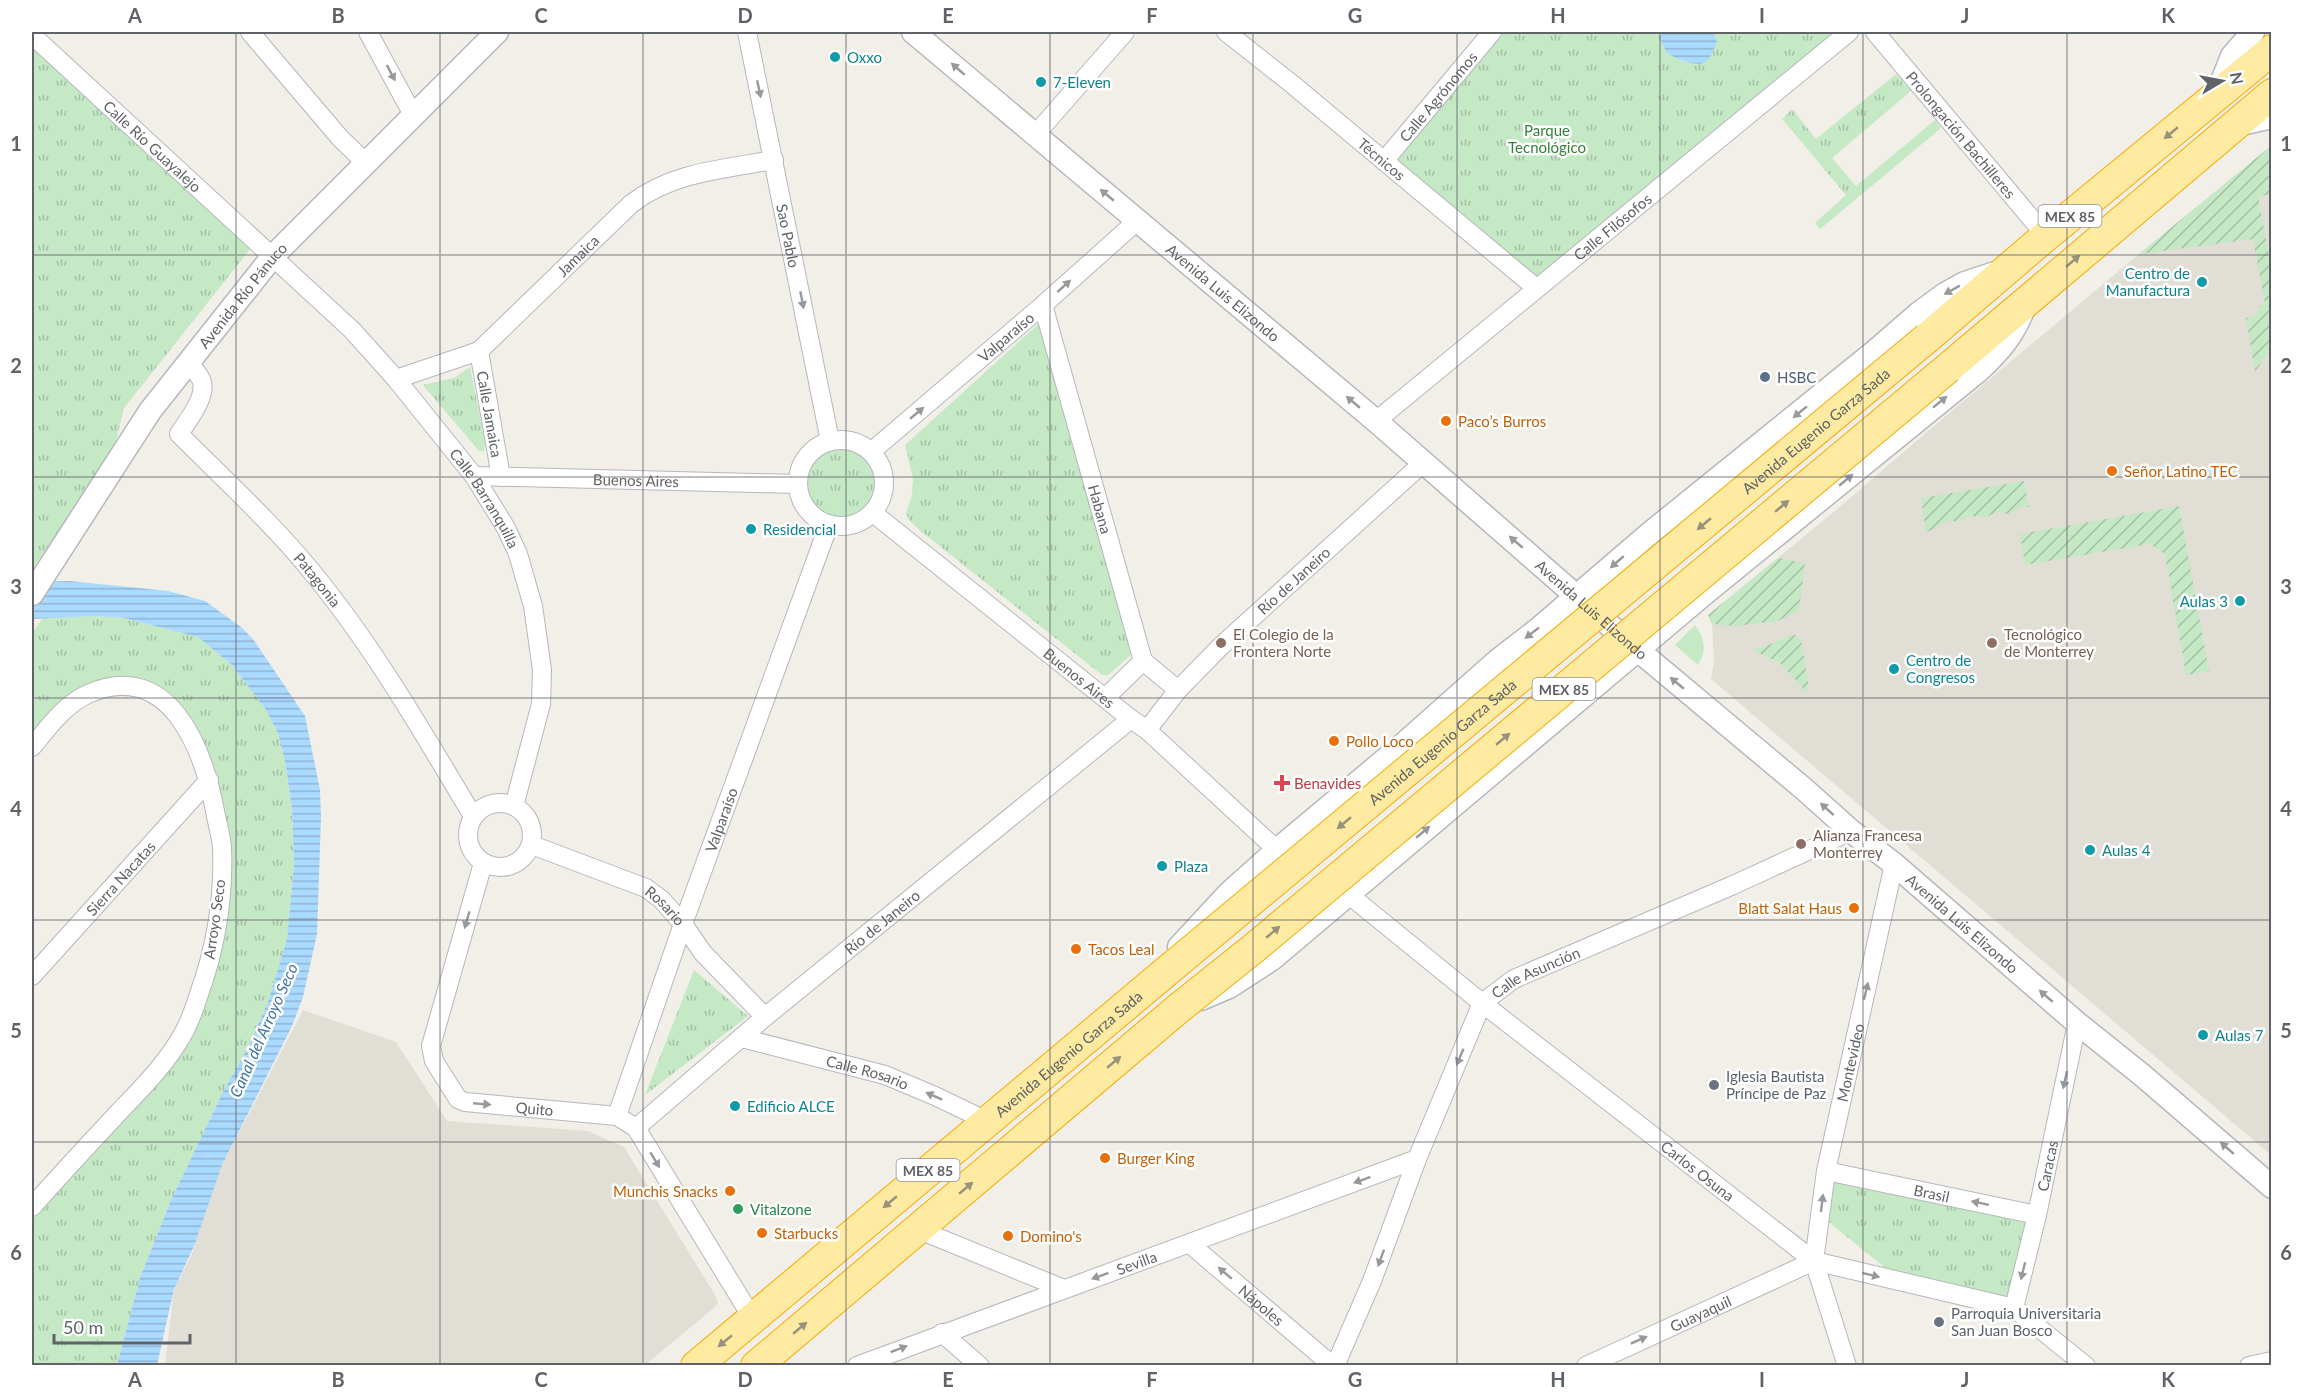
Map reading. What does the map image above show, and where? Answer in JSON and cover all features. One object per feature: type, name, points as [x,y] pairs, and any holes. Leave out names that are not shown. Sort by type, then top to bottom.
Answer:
[{"type":"highway","name":"Avenida Eugenio Garza Sada","points":[[696,1365],[2271,50]]},
{"type":"highway","name":"MEX 85","points":[[756,1365],[1176,1011],[1948,368],[2271,94]]},
{"type":"street","points":[[250,32],[340,138],[366,163]]},
{"type":"street","points":[[368,32],[413,115]]},
{"type":"street","name":"Avenida Río Pánuco","points":[[32,594],[150,411],[273,256],[497,32]]},
{"type":"street","name":"Sao Pablo","points":[[747,32],[830,441]]},
{"type":"street","name":"Avenida Luis Elizondo","points":[[913,32],[1376,421],[1639,651],[1851,831],[1894,864],[2077,1023],[2142,1075],[2271,1186]]},
{"type":"street","points":[[1035,135],[1125,32]]},
{"type":"street","name":"Técnicos","points":[[1226,32],[1536,288]]},
{"type":"street","name":"Calle Agrónomos","points":[[1384,161],[1492,32]]},
{"type":"street","name":"Calle Filósofos","points":[[1376,421],[1849,32]]},
{"type":"street","name":"Prolongación Bachilleres","points":[[1875,32],[2046,236]]},
{"type":"street","points":[[2216,96],[2232,56],[2253,32]]},
{"type":"street","name":"Calle Río Guayalejo","points":[[32,35],[273,256]]},
{"type":"street","points":[[2234,126],[2271,117]]},
{"type":"street","name":"Jamaica","points":[[396,379],[479,351],[645,193],[662,184],[692,175],[774,160]]},
{"type":"street","name":"Valparaíso","points":[[872,451],[1044,305],[1137,221]]},
{"type":"street","name":"Calle Barranquilla","points":[[273,256],[352,330],[396,379],[474,476],[506,528],[518,554],[533,606],[542,670],[541,704],[514,806]]},
{"type":"street","points":[[1159,977],[1177,949],[1212,910],[1277,850],[1649,534],[1936,300],[1965,283],[2007,269]]},
{"type":"street","points":[[1176,1011],[1229,987],[1272,959],[1704,594],[1977,372],[2010,338],[2028,299]]},
{"type":"street","name":"Habana","points":[[1044,305],[1143,661]]},
{"type":"street","name":"Calle Jamaica","points":[[479,351],[501,477]]},
{"type":"street","name":"Patagonia","points":[[188,362],[201,380],[202,387],[193,411],[179,434],[253,507],[312,572],[371,652],[473,816]]},
{"type":"street","points":[[845,439],[860,442],[872,451],[882,471],[884,482],[882,499],[873,513],[860,522],[844,526],[829,524],[813,515],[802,501],[798,484],[802,465],[813,450],[830,441],[845,439]]},
{"type":"street","name":"Río de Janeiro","points":[[1147,730],[1178,690],[1221,646],[1423,463]]},
{"type":"street","name":"Buenos Aires","points":[[474,476],[798,484]]},
{"type":"street","name":"Buenos Aires","points":[[873,513],[1147,730],[1277,850]]},
{"type":"street","name":"Valparaíso","points":[[617,1116],[683,924],[829,524]]},
{"type":"street","points":[[1649,534],[1643,556],[1648,576],[1653,584],[1660,591],[1676,599],[1695,598],[1704,594]]},
{"type":"street","points":[[1497,661],[1508,657],[1531,656],[1550,665],[1563,683],[1565,693],[1564,705],[1555,722]]},
{"type":"street","points":[[1105,698],[1143,661],[1178,690]]},
{"type":"street","name":"Arroyo Seco","points":[[32,747],[63,711],[87,694],[127,686],[156,694],[176,714],[192,737],[209,780],[222,845],[220,897],[214,943],[200,994],[184,1033],[149,1081],[32,1207]]},
{"type":"street","name":"Río de Janeiro","points":[[636,1128],[765,1017],[1131,719]]},
{"type":"street","name":"Sierra Nacatas","points":[[32,976],[209,780]]},
{"type":"street","points":[[499,802],[514,806],[526,816],[532,830],[532,845],[517,863],[506,867],[494,867],[483,863],[471,850],[467,833],[473,816],[484,806],[499,802]]},
{"type":"street","name":"Calle Asunción","points":[[1334,1365],[1372,1281],[1417,1159],[1482,1002],[1514,979],[1731,886],[1851,831]]},
{"type":"street","name":"Rosario","points":[[532,845],[646,888],[662,900],[683,924],[703,953],[765,1017]]},
{"type":"street","name":"Quito","points":[[483,863],[431,1046],[434,1061],[458,1099],[465,1102],[617,1116],[636,1128],[753,1319]]},
{"type":"street","name":"Montevideo","points":[[1814,1261],[1826,1171],[1894,864]]},
{"type":"street","name":"Carlos Osuna","points":[[1348,894],[1482,1002],[1814,1261],[2014,1308],[2086,1365]]},
{"type":"street","name":"Caracas","points":[[2014,1308],[2037,1215],[2077,1023]]},
{"type":"street","name":"Calle Rosario","points":[[742,1038],[885,1075],[987,1121]]},
{"type":"street","name":"Sevilla","points":[[857,1365],[1417,1159]]},
{"type":"street","name":"Brasil","points":[[1826,1171],[2037,1215]]},
{"type":"street","points":[[917,1229],[1065,1289]]},
{"type":"street","name":"Nápoles","points":[[1190,1244],[1334,1365]]},
{"type":"street","points":[[1814,1261],[1847,1365]]},
{"type":"street","name":"Guayaquil","points":[[1586,1365],[1607,1361],[1814,1261]]},
{"type":"street","points":[[942,1333],[980,1365]]},
{"type":"street","points":[[2249,1365],[2269,1363]]},
{"type":"shaded area","name":"Tecnológico de Monterrey","points":[[2271,146],[2271,1155],[1711,679],[1714,662],[1712,624],[1708,615]]},
{"type":"shaded area","points":[[303,1010],[396,1042],[447,1121],[588,1131],[624,1147],[715,1295],[718,1302],[715,1307],[645,1365],[165,1366],[174,1289],[192,1254],[222,1165]]},
{"type":"green space","points":[[32,32],[251,248],[124,408],[113,453],[32,570]]},
{"type":"green space","name":"Parque Tecnológico","points":[[1497,32],[1850,32],[1533,286],[1386,162]]},
{"type":"green space","points":[[1896,74],[1911,91],[1832,158],[1856,186],[1935,120],[1941,128],[1820,229],[1815,223],[1846,195],[1782,119],[1792,109],[1816,139]]},
{"type":"green space","points":[[2271,146],[2271,194],[2258,197],[2271,266],[2272,347],[2255,372],[2246,318],[2254,316],[2259,306],[2265,304],[2253,239],[2139,254]]},
{"type":"green space","points":[[1045,318],[1131,652],[1130,656],[1108,675],[1102,675],[922,532],[909,520],[906,513],[912,495],[913,479],[905,445]]},
{"type":"green space","points":[[470,367],[485,443],[484,451],[479,451],[423,385],[454,378]]},
{"type":"green space","points":[[841,440],[865,447],[877,459],[884,483],[877,507],[865,519],[841,526],[817,519],[805,507],[798,483],[805,459],[817,447]]},
{"type":"green space","points":[[2024,481],[2029,507],[2021,507],[2008,514],[1997,512],[1986,517],[1971,516],[1958,522],[1949,520],[1926,532],[1921,498]]},
{"type":"green space","points":[[2179,506],[2209,671],[2186,675],[2165,554],[2150,544],[2025,565],[2020,534]]},
{"type":"green space","points":[[1778,558],[1805,563],[1799,611],[1777,621],[1736,626],[1712,624],[1708,615]]},
{"type":"green space","points":[[95,616],[124,618],[198,637],[232,665],[266,710],[278,733],[292,808],[294,864],[287,939],[268,1002],[246,1051],[224,1090],[171,1200],[140,1278],[117,1365],[32,1365],[32,1207],[184,1033],[214,943],[213,799],[165,702],[104,689],[32,746],[32,633],[43,618]]},
{"type":"green space","points":[[1695,625],[1704,645],[1703,655],[1698,665],[1675,645]]},
{"type":"green space","points":[[1795,635],[1801,640],[1809,688],[1806,691],[1780,663],[1753,650]]},
{"type":"green space","points":[[694,970],[748,1016],[645,1095]]},
{"type":"green space","points":[[1826,1171],[2037,1215],[2014,1308],[1904,1283],[1820,1215]]},
{"type":"water","points":[[1662,32],[1713,32],[1717,42],[1708,60],[1699,64],[1693,63],[1667,53],[1660,39]]},
{"type":"water","name":"Canal del Arroyo Seco","points":[[70,581],[168,591],[205,601],[241,627],[253,639],[305,716],[320,790],[317,934],[303,997],[292,1026],[222,1165],[195,1244],[174,1289],[157,1365],[117,1365],[140,1278],[171,1200],[224,1090],[246,1051],[268,1002],[287,939],[294,864],[292,808],[278,733],[266,710],[232,665],[198,637],[124,618],[95,616],[32,619],[32,582]]},
{"type":"place","name":"Oxxo","points":[[835,57]]},
{"type":"place","name":"7-Eleven","points":[[1041,82]]},
{"type":"place","name":"Centro de Manufactura","points":[[2202,282]]},
{"type":"place","name":"HSBC","points":[[1765,377]]},
{"type":"place","name":"Paco’s Burros","points":[[1446,421]]},
{"type":"place","name":"Señor Latino TEC","points":[[2112,471]]},
{"type":"place","name":"Residencial","points":[[751,529]]},
{"type":"place","name":"Aulas 3","points":[[2240,601]]},
{"type":"place","name":"El Colegio de la Frontera Norte","points":[[1221,643]]},
{"type":"place","name":"Tecnológico de Monterrey","points":[[1992,643]]},
{"type":"place","name":"Centro de Congresos","points":[[1894,669]]},
{"type":"place","name":"Pollo Loco","points":[[1334,741]]},
{"type":"place","name":"Benavides","points":[[1282,783]]},
{"type":"place","name":"Alianza Francesa Monterrey","points":[[1801,844]]},
{"type":"place","name":"Aulas 4","points":[[2090,850]]},
{"type":"place","name":"Plaza","points":[[1162,866]]},
{"type":"place","name":"Blatt Salat Haus","points":[[1854,908]]},
{"type":"place","name":"Tacos Leal","points":[[1076,949]]},
{"type":"place","name":"Aulas 7","points":[[2203,1035]]},
{"type":"place","name":"Iglesia Bautista Príncipe de Paz","points":[[1714,1085]]},
{"type":"place","name":"Edificio ALCE","points":[[735,1106]]},
{"type":"place","name":"Burger King","points":[[1105,1158]]},
{"type":"place","name":"Munchis Snacks","points":[[730,1191]]},
{"type":"place","name":"Vitalzone","points":[[738,1209]]},
{"type":"place","name":"Starbucks","points":[[762,1233]]},
{"type":"place","name":"Domino's","points":[[1008,1236]]},
{"type":"place","name":"Parroquia Universitaria San Juan Bosco","points":[[1939,1322]]}]
